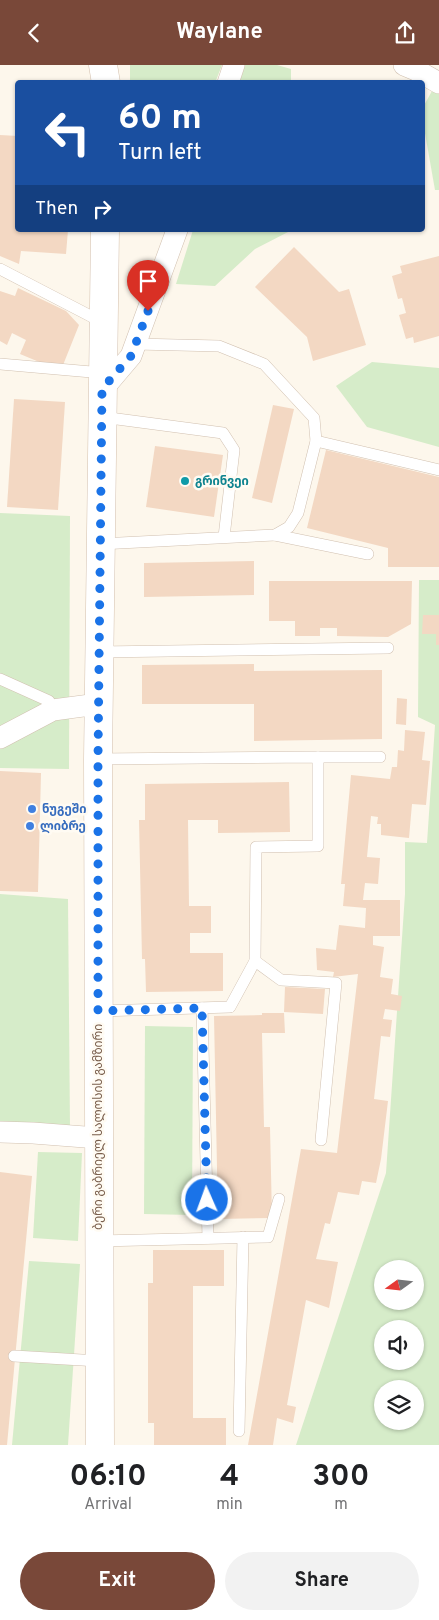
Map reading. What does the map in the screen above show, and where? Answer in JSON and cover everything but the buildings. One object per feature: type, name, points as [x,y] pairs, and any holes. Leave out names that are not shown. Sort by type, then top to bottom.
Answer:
[{"type":"main road","points":[[102,65],[105,80]]},
{"type":"main road","name":"ბერი გაბრიელ სალოსის გამზირი","points":[[100,1445],[98,704],[104,323],[103,232]]},
{"type":"street","points":[[229,80],[234,65]]},
{"type":"street","points":[[404,65],[439,83]]},
{"type":"street","points":[[103,381],[131,356],[176,232]]},
{"type":"street","points":[[0,739],[53,710],[98,704]]},
{"type":"street","points":[[0,1132],[98,1138]]},
{"type":"lane","points":[[0,269],[104,323]]},
{"type":"lane","points":[[136,344],[219,346],[264,364],[314,418],[316,441],[298,513],[289,527],[275,535]]},
{"type":"lane","points":[[0,364],[103,381]]},
{"type":"lane","points":[[102,417],[223,433],[234,450],[224,537]]},
{"type":"lane","points":[[316,441],[439,470]]},
{"type":"lane","points":[[100,543],[275,535],[368,553]]},
{"type":"lane","points":[[99,652],[388,648]]},
{"type":"lane","points":[[0,679],[49,701],[53,710]]},
{"type":"lane","points":[[98,1011],[230,1007],[255,961],[256,847],[318,846],[318,757]]},
{"type":"lane","points":[[98,759],[380,757]]},
{"type":"lane","points":[[255,961],[281,980],[336,983],[321,1140]]},
{"type":"lane","points":[[202,1008],[208,1238]]},
{"type":"lane","points":[[99,1241],[268,1237],[279,1199]]},
{"type":"lane","points":[[239,1431],[243,1237]]},
{"type":"lane","points":[[14,1356],[100,1361]]},
{"type":"green space","points":[[130,65],[222,65],[216,80],[130,80]]},
{"type":"green space","points":[[245,65],[277,65],[291,69],[291,80],[240,80]]},
{"type":"green space","points":[[432,91],[439,94],[439,190],[435,190],[425,133],[425,104]]},
{"type":"green space","points":[[192,232],[288,232],[255,249],[215,286],[176,284]]},
{"type":"green space","points":[[372,362],[439,368],[439,447],[367,427],[336,386]]},
{"type":"green space","points":[[0,513],[70,516],[69,769],[0,768]]},
{"type":"green space","points":[[419,580],[439,580],[439,1445],[296,1445],[386,1173],[405,894],[405,842],[427,843],[435,725],[418,717]]},
{"type":"green space","points":[[0,894],[68,899],[70,1129],[0,1127]]},
{"type":"green space","points":[[145,1026],[193,1027],[192,1215],[144,1214]]},
{"type":"green space","points":[[38,1152],[82,1153],[78,1241],[33,1238]]},
{"type":"green space","points":[[29,1261],[80,1264],[68,1445],[12,1445]]},
{"type":"place","name":"გრინვეი","points":[[185,481]]},
{"type":"place","name":"ნუგეში","points":[[32,809]]},
{"type":"place","name":"ლიბრე","points":[[30,826]]},
{"type":"route","points":[[148,311],[131,356],[102,389],[98,759],[98,1011],[202,1008],[207,1200]]}]
